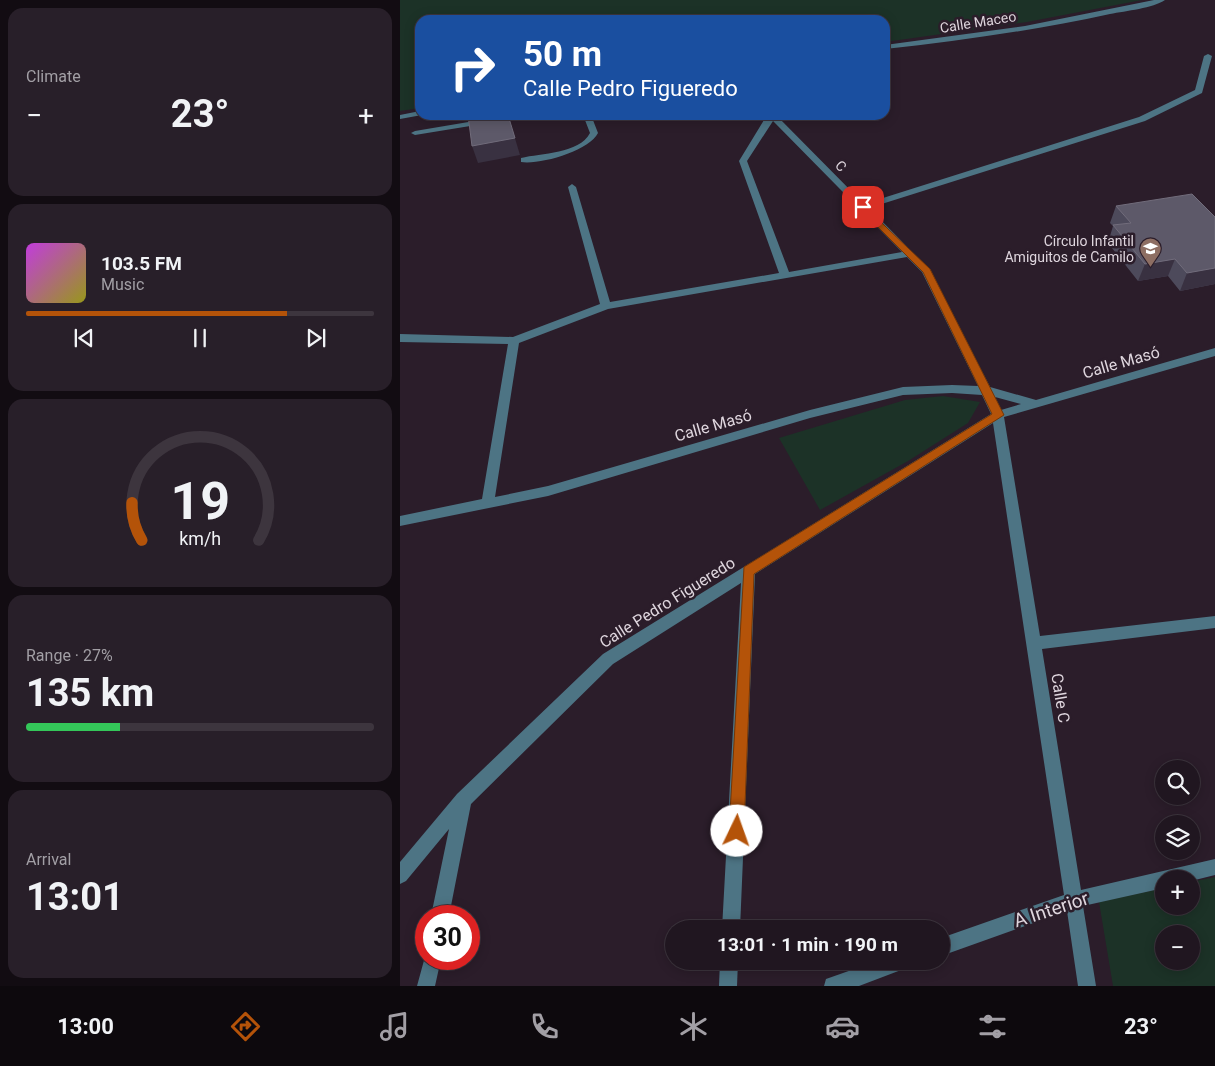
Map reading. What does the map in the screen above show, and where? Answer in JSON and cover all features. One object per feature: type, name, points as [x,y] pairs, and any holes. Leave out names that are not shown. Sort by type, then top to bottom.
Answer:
[{"type":"street","name":"Calle Maceo","points":[[890,46],[954,40],[1124,10],[1162,0]]},
{"type":"street","points":[[863,207],[1142,120],[1199,91],[1208,56]]},
{"type":"street","points":[[400,116],[415,114]]},
{"type":"street","points":[[415,133],[494,120]]},
{"type":"street","points":[[524,160],[562,152],[590,142],[594,133],[590,120]]},
{"type":"street","points":[[769,120],[743,161],[784,275]]},
{"type":"street","name":"C","points":[[775,120],[926,271],[988,391],[998,415]]},
{"type":"street","points":[[572,187],[606,306]]},
{"type":"street","points":[[400,338],[514,340],[606,306],[909,254]]},
{"type":"street","points":[[488,503],[514,340]]},
{"type":"street","name":"Calle Masó","points":[[998,415],[1215,352]]},
{"type":"street","name":"Calle Masó","points":[[400,521],[548,491],[810,414],[903,391],[952,389],[988,391],[1036,404]]},
{"type":"street","name":"Calle Pedro Figueredo","points":[[400,875],[463,800],[608,658],[998,415]]},
{"type":"street","name":"Calle C","points":[[998,415],[1087,986]]},
{"type":"street","points":[[731,920],[748,571]]},
{"type":"street","points":[[1035,643],[1215,622]]},
{"type":"street","points":[[442,905],[463,800]]},
{"type":"street","name":"A Interior","points":[[1200,871],[1215,867]]},
{"type":"street","name":"A Interior","points":[[950,944],[1074,900],[1155,881]]},
{"type":"street","points":[[426,986],[430,970]]},
{"type":"street","points":[[728,986],[729,970]]},
{"type":"street","points":[[834,986],[878,970]]},
{"type":"green space","points":[[400,0],[1142,0],[1027,22],[890,41],[890,15],[415,15],[415,109],[400,111]]},
{"type":"green space","points":[[943,396],[980,402],[968,423],[908,461],[820,510],[779,438],[905,400]]},
{"type":"green space","points":[[1215,877],[1215,986],[1113,986],[1099,902],[1155,890],[1155,915],[1200,915],[1200,880]]},
{"type":"building","points":[[469,120],[510,120],[515,138],[472,146]]},
{"type":"building","points":[[1192,194],[1215,217],[1215,268],[1187,273],[1175,259],[1145,264],[1113,225],[1131,223],[1116,206]]},
{"type":"place","name":"Círculo Infantil Amiguitos de Camilo","points":[[1150,268]]},
{"type":"route","points":[[737,831],[748,571],[998,415],[988,391],[926,271],[863,207]]}]
